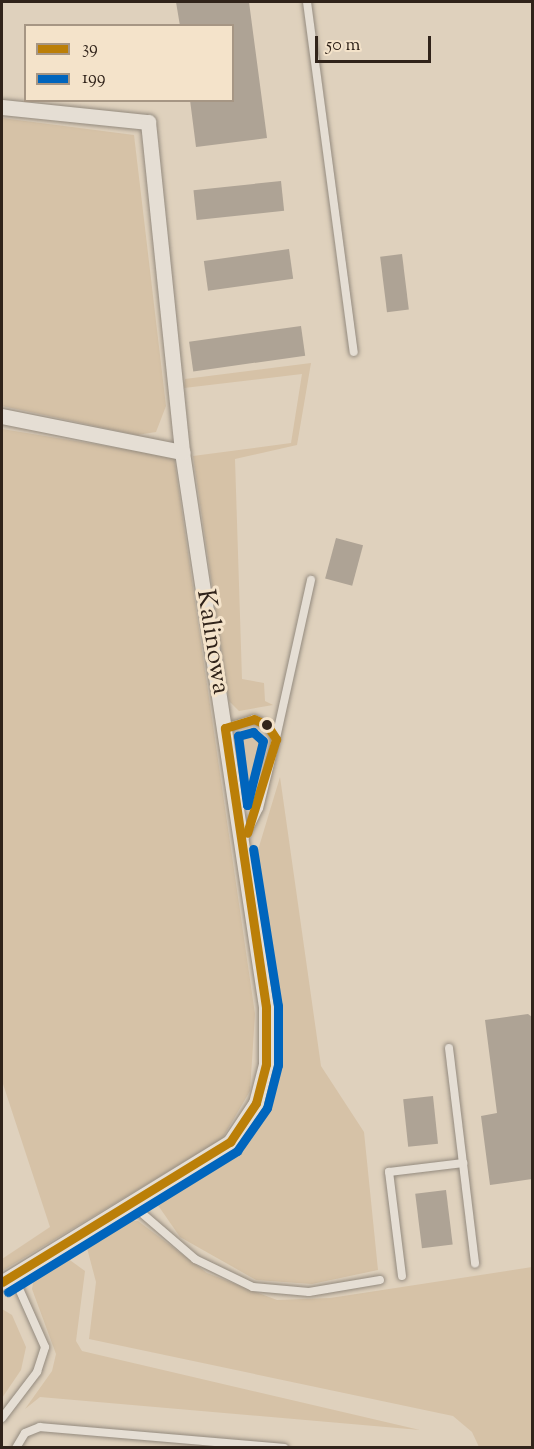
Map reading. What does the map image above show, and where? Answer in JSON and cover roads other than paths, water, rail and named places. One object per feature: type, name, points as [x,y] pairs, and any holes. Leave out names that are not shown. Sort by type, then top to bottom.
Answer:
[{"type":"street","name":"Kalinowa","points":[[2,107],[148,122],[182,452],[266,1007],[266,1064],[256,1103],[230,1142],[7,1279]]},
{"type":"street","points":[[2,416],[182,452]]},
{"type":"lane","points":[[307,2],[354,352]]},
{"type":"lane","points":[[241,845],[260,808],[311,580]]},
{"type":"lane","points":[[225,728],[254,719],[267,725],[276,739]]},
{"type":"lane","points":[[449,1048],[475,1263]]},
{"type":"lane","points":[[402,1276],[389,1172],[463,1163]]},
{"type":"lane","points":[[130,1203],[195,1259],[253,1287],[309,1292],[380,1280]]},
{"type":"lane","points":[[2,1418],[37,1372],[45,1347],[7,1279]]},
{"type":"lane","points":[[16,1448],[25,1433],[40,1427],[284,1448]]}]
